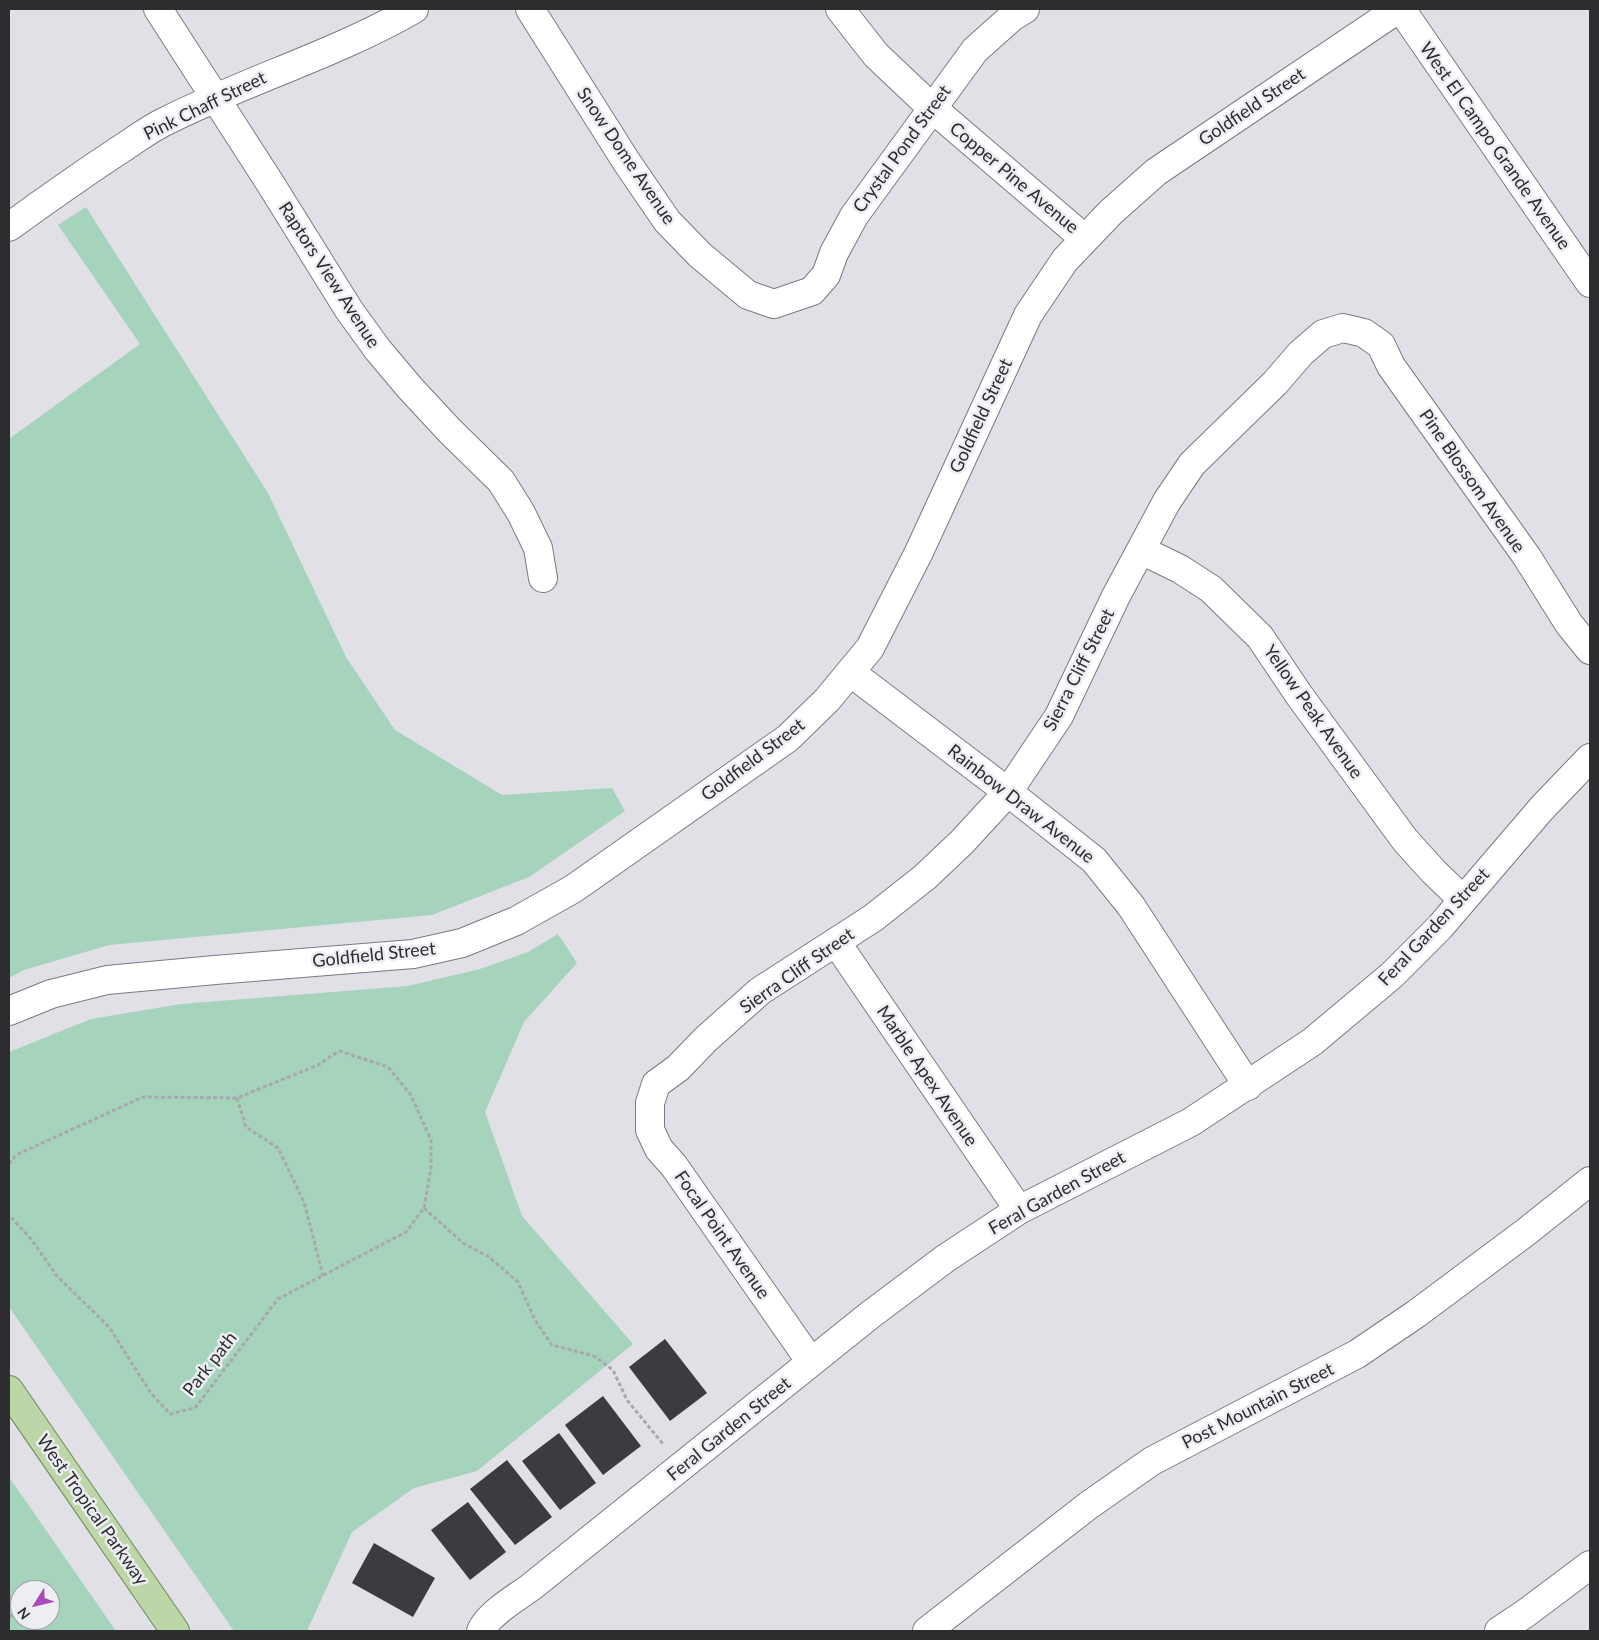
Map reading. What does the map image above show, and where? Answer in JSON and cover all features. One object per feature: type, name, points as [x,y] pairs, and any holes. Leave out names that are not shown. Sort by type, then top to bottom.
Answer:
[{"type":"main road","name":"West Tropical Parkway","points":[[9,1390],[176,1631]]},
{"type":"street","name":"Raptors View Avenue","points":[[158,9],[349,310],[378,350],[450,431],[500,481],[521,513],[538,548],[544,578]]},
{"type":"street","name":"Pink Chaff Street","points":[[9,227],[87,171],[160,124],[215,97],[333,48],[414,9]]},
{"type":"street","name":"Snow Dome Avenue","points":[[530,9],[626,161],[667,221],[700,255],[748,295],[774,304],[794,298]]},
{"type":"street","name":"Copper Pine Avenue","points":[[840,9],[876,55],[932,108],[1085,239]]},
{"type":"street","name":"Crystal Pond Street","points":[[794,298],[812,291],[826,275],[834,253],[854,216],[975,50],[1012,17],[1025,9]]},
{"type":"street","name":"Goldfield Street","points":[[9,1011],[51,994],[107,980],[413,954],[462,943],[516,921],[573,889],[788,738],[827,700],[870,648],[919,552],[1028,315],[1065,260],[1111,212],[1156,172],[1399,9]]},
{"type":"street","name":"West El Campo Grande Avenue","points":[[1399,9],[1590,283]]},
{"type":"street","name":"Sierra Cliff Street","points":[[650,1103],[656,1084],[678,1068],[706,1039],[760,991],[873,918],[924,877],[962,842],[1008,792],[1059,716],[1116,596],[1167,501],[1192,464],[1275,383],[1301,353],[1323,334],[1343,328]]},
{"type":"street","name":"Pine Blossom Avenue","points":[[1343,328],[1364,333],[1381,345],[1391,366],[1527,557],[1569,624],[1590,650]]},
{"type":"street","name":"Yellow Peak Avenue","points":[[1141,550],[1180,569],[1211,589],[1260,637],[1299,695],[1405,840],[1432,871],[1463,900]]},
{"type":"street","name":"Rainbow Draw Avenue","points":[[850,672],[1094,860],[1131,906],[1248,1086]]},
{"type":"street","name":"Feral Garden Street","points":[[481,1631],[498,1611],[870,1315],[946,1258],[1019,1210],[1190,1122],[1248,1086],[1312,1042],[1392,976],[1440,927],[1542,808],[1590,758]]},
{"type":"street","name":"Marble Apex Avenue","points":[[836,942],[1019,1210]]},
{"type":"street","name":"Focal Point Avenue","points":[[650,1103],[650,1130],[659,1149],[674,1166],[812,1362]]},
{"type":"street","name":"Post Mountain Street","points":[[927,1631],[1089,1504],[1152,1461],[1357,1354],[1416,1314],[1526,1232],[1590,1181]]},
{"type":"street","points":[[1499,1631],[1590,1566]]},
{"type":"path","name":"Park path","points":[[9,1164],[16,1155],[144,1097],[237,1098],[318,1065],[339,1051],[388,1067],[411,1095],[431,1140],[431,1168],[424,1208],[406,1232],[278,1299],[195,1408],[170,1414],[150,1392],[109,1327],[57,1276],[31,1239],[9,1215]]},
{"type":"path","points":[[237,1098],[246,1127],[278,1148],[304,1202],[323,1276]]},
{"type":"path","points":[[424,1208],[463,1242],[489,1257],[518,1282],[534,1320],[552,1345],[594,1356],[613,1370],[627,1400],[664,1444]]},
{"type":"path","points":[[9,1595],[12,1601],[12,1614],[9,1620]]},
{"type":"green space","points":[[86,207],[268,493],[346,657],[395,730],[502,795],[612,788],[625,811],[529,877],[432,915],[109,945],[24,970],[9,978],[9,439],[140,344],[58,225]]},
{"type":"green space","points":[[558,934],[577,963],[524,1022],[485,1112],[522,1216],[633,1344],[477,1471],[414,1488],[352,1532],[307,1631],[234,1631],[9,1307],[9,1052],[91,1019],[181,1004],[408,986],[480,969],[528,952]]},
{"type":"green space","points":[[9,1477],[116,1631],[9,1631]]},
{"type":"building","points":[[665,1339],[707,1393],[670,1421],[629,1367]]},
{"type":"building","points":[[603,1396],[641,1446],[603,1475],[565,1425]]},
{"type":"building","points":[[559,1433],[596,1483],[560,1510],[522,1461]]},
{"type":"building","points":[[507,1460],[552,1517],[515,1545],[470,1489]]},
{"type":"building","points":[[468,1502],[506,1552],[470,1580],[431,1530]]},
{"type":"building","points":[[374,1543],[435,1578],[413,1617],[352,1583]]}]
